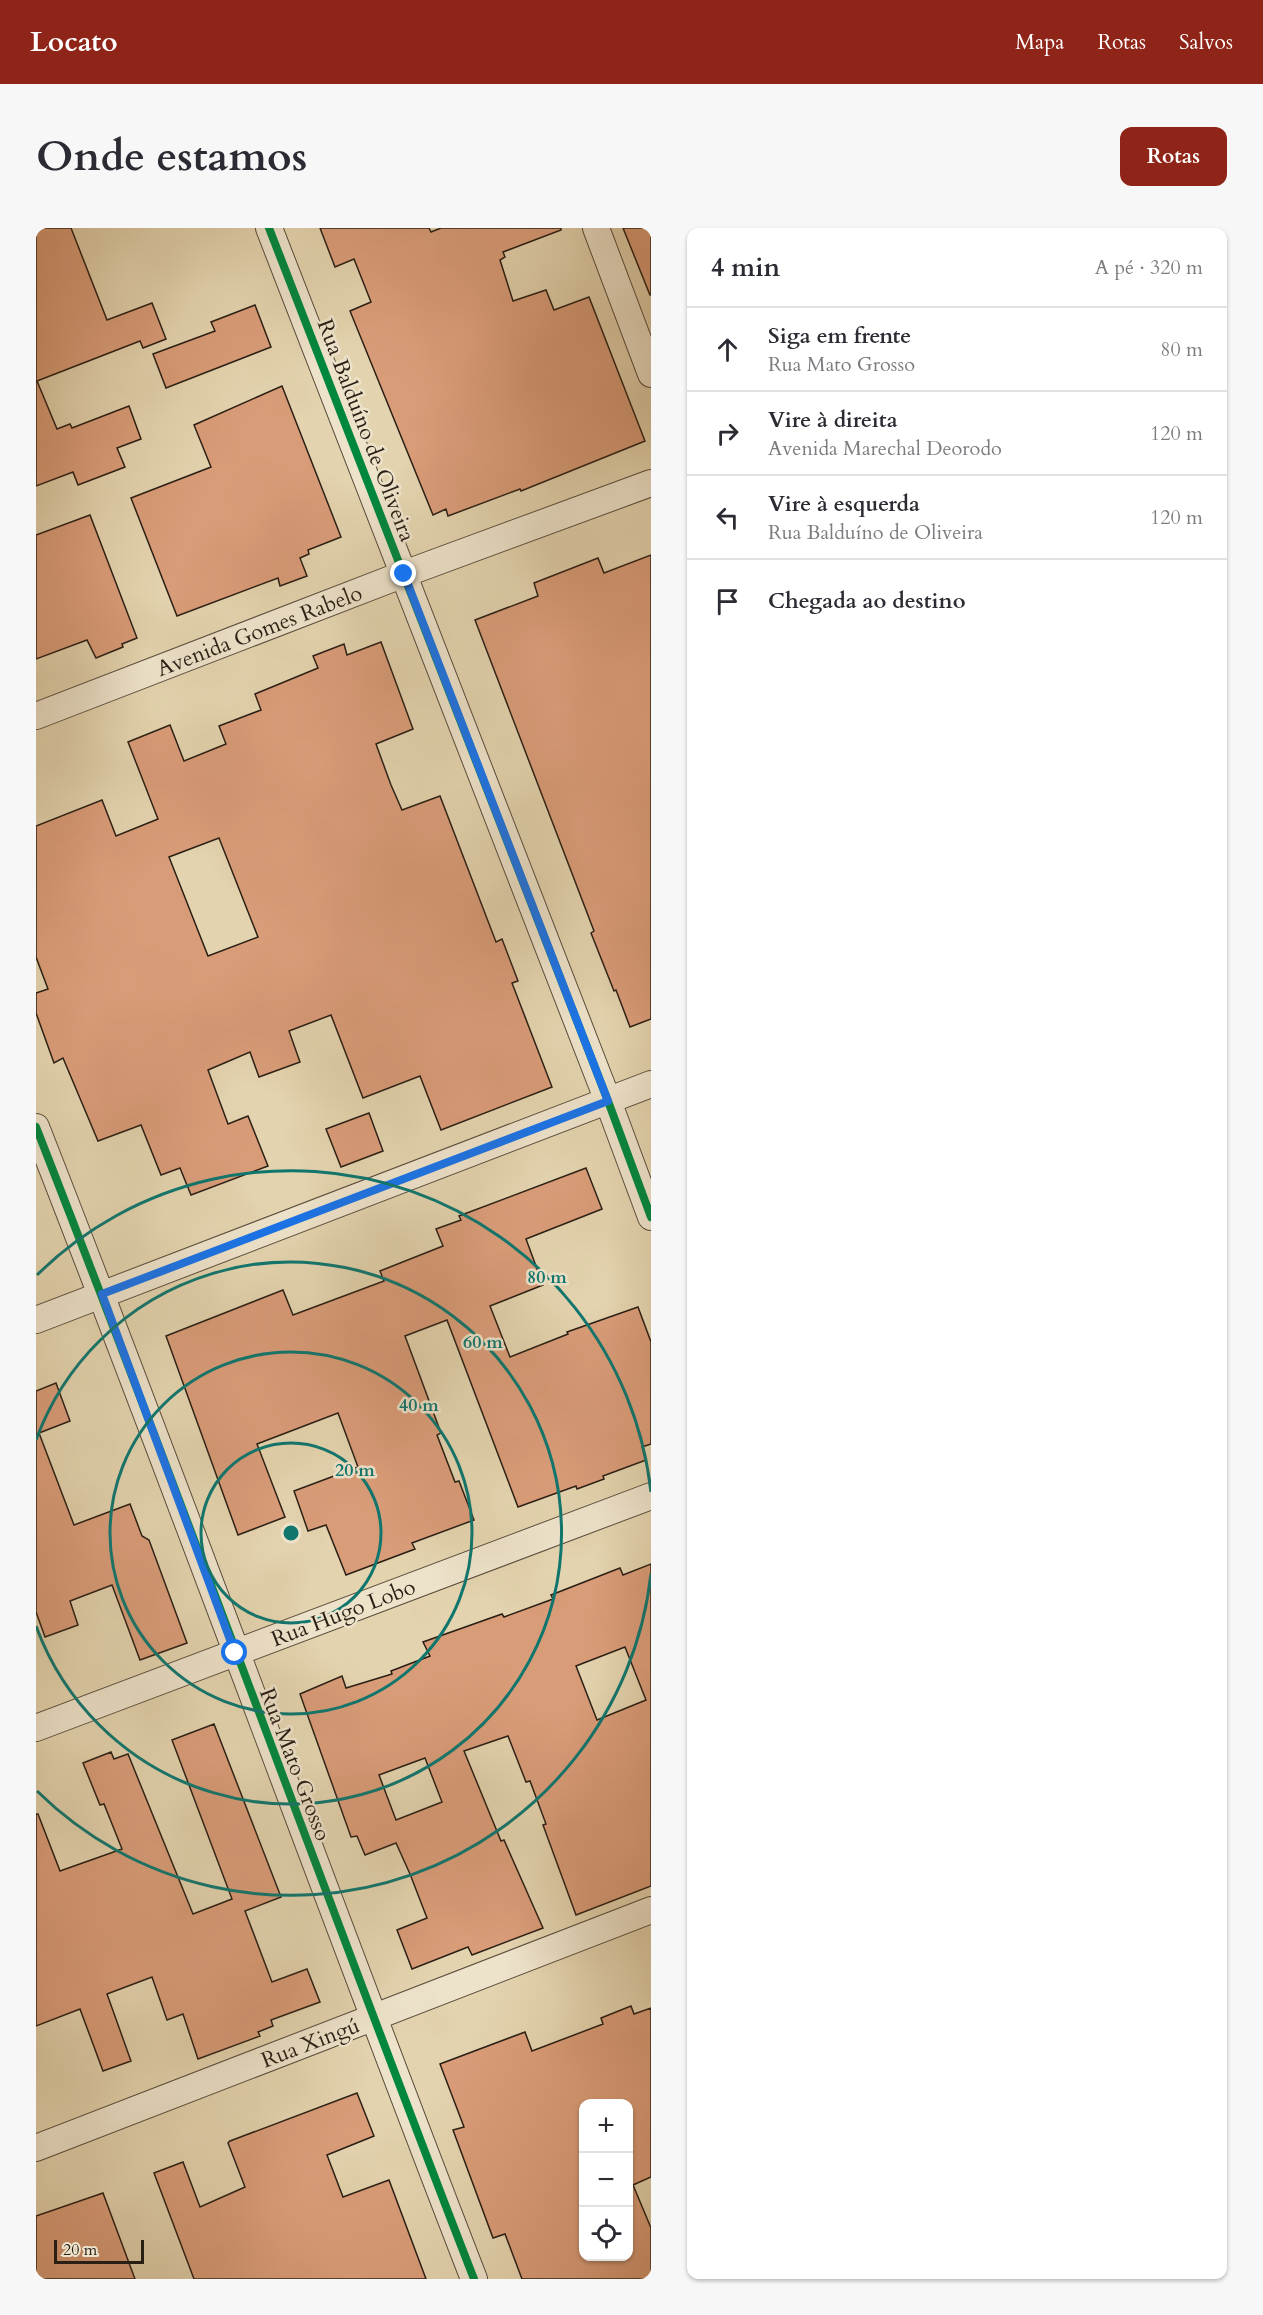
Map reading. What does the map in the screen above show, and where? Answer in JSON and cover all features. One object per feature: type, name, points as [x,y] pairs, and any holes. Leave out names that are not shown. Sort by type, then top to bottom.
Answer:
[{"type":"street","name":"Rua Balduíno de Oliveira","points":[[269,228],[651,1217]]},
{"type":"street","points":[[596,228],[651,374]]},
{"type":"street","name":"Avenida Gomes Rabelo","points":[[36,716],[404,574],[651,483]]},
{"type":"street","points":[[36,1320],[651,1084]]},
{"type":"street","name":"Rua Mato Grosso","points":[[36,1127],[102,1294],[372,2018],[474,2279]]},
{"type":"street","name":"Rua Hugo Lobo","points":[[36,1728],[651,1496]]},
{"type":"street","name":"Rua Xingú","points":[[36,2148],[651,1910]]},
{"type":"building","points":[[36,228],[71,228],[107,320],[152,303],[166,339],[143,348],[140,341],[37,381],[57,429],[70,424],[72,428],[129,406],[141,439],[117,448],[125,467],[78,485],[73,472],[36,486]]},
{"type":"building","points":[[320,228],[429,228],[431,232],[441,228],[561,228],[561,230],[503,252],[505,257],[500,260],[513,301],[546,290],[554,310],[589,297],[645,441],[521,491],[520,489],[448,516],[446,509],[433,515],[350,311],[371,302],[354,259],[335,267]]},
{"type":"building","points":[[623,228],[651,228],[651,295],[650,295]]},
{"type":"building","points":[[255,305],[271,347],[166,388],[153,354],[215,331],[211,322]]},
{"type":"building","points":[[282,386],[341,537],[308,550],[309,554],[300,558],[307,576],[280,586],[278,578],[177,616],[131,498],[211,467],[194,425]]},
{"type":"building","points":[[90,515],[137,638],[122,644],[123,647],[96,658],[87,640],[36,659],[36,535]]},
{"type":"building","points":[[651,555],[651,1019],[630,1027],[591,933],[594,931],[475,620],[538,596],[534,583],[598,558],[604,573]]},
{"type":"building","points":[[381,642],[413,729],[376,744],[391,785],[402,810],[440,796],[496,942],[502,939],[518,981],[512,983],[552,1087],[441,1130],[420,1076],[363,1098],[331,1015],[289,1031],[300,1062],[259,1077],[250,1052],[208,1070],[228,1124],[248,1116],[268,1166],[191,1195],[180,1168],[161,1175],[141,1125],[98,1141],[63,1058],[54,1063],[36,1013],[36,993],[48,989],[36,957],[36,826],[102,800],[116,836],[158,819],[128,742],[170,725],[184,761],[226,744],[219,726],[261,710],[255,694],[318,668],[313,656],[344,644],[347,655]],"holes":[[[219,838],[258,937],[208,956],[169,857]]]},
{"type":"building","points":[[369,1113],[383,1151],[341,1167],[326,1129]]},
{"type":"building","points":[[586,1168],[602,1209],[526,1239],[543,1285],[490,1306],[510,1357],[568,1334],[567,1332],[638,1307],[651,1342],[651,1444],[642,1447],[646,1460],[603,1476],[604,1479],[577,1489],[576,1486],[518,1507],[447,1320],[405,1336],[441,1433],[437,1435],[455,1482],[459,1481],[474,1520],[412,1543],[415,1549],[346,1575],[326,1525],[308,1531],[294,1491],[358,1467],[338,1413],[257,1444],[285,1517],[238,1535],[166,1336],[283,1290],[293,1315],[384,1281],[380,1271],[443,1246],[436,1229],[461,1220],[459,1216]]},
{"type":"building","points":[[56,1383],[70,1421],[39,1433],[74,1525],[130,1504],[142,1536],[149,1540],[187,1643],[140,1660],[112,1585],[70,1601],[78,1625],[45,1637],[36,1612],[36,1391]]},
{"type":"building","points":[[651,1564],[651,1886],[576,1915],[543,1825],[546,1824],[530,1781],[526,1782],[508,1736],[464,1751],[501,1841],[504,1840],[543,1928],[472,1955],[468,1947],[412,1969],[397,1930],[427,1918],[410,1874],[396,1843],[365,1855],[357,1836],[351,1837],[300,1694],[342,1676],[346,1688],[392,1674],[391,1671],[430,1656],[423,1642],[553,1599],[551,1595],[620,1568],[623,1575]],"holes":[[[625,1647],[646,1700],[597,1720],[576,1666]],[[425,1758],[442,1802],[396,1820],[379,1775]]]},
{"type":"building","points":[[214,1724],[281,1897],[245,1911],[272,1982],[307,1969],[320,2002],[271,2020],[273,2026],[258,2032],[260,2036],[198,2059],[183,2014],[167,2020],[152,1977],[107,1994],[131,2061],[103,2071],[80,2009],[36,2026],[36,1814],[38,1814],[60,1871],[122,1849],[104,1804],[100,1805],[83,1763],[111,1752],[114,1759],[128,1754],[193,1914],[232,1899],[172,1740]]},
{"type":"building","points":[[631,2006],[634,2014],[651,2008],[651,2177],[633,2185],[651,2228],[651,2279],[522,2279],[505,2234],[493,2238],[453,2130],[464,2127],[440,2064],[525,2032],[532,2051],[603,2024],[601,2018]]},
{"type":"building","points":[[357,2093],[374,2136],[327,2155],[343,2197],[389,2180],[426,2279],[194,2279],[154,2173],[183,2162],[200,2207],[245,2187],[228,2143],[230,2141]]},
{"type":"building","points":[[103,2193],[135,2279],[36,2279],[36,2216]]},
{"type":"cycle path","points":[[269,228],[651,1217]]},
{"type":"cycle path","points":[[36,1127],[474,2279]]},
{"type":"route","points":[[235,1653],[102,1294],[608,1101],[404,574]]}]
